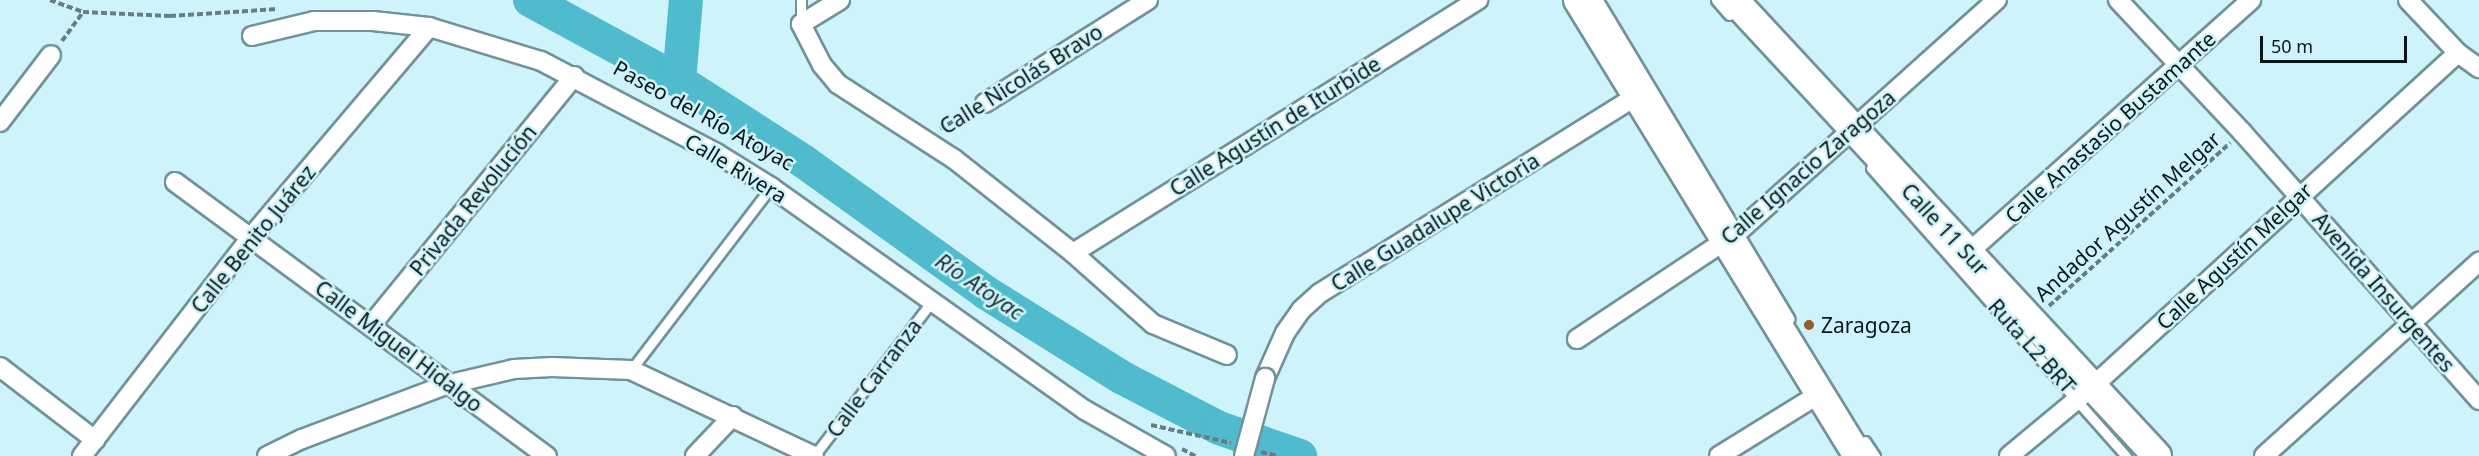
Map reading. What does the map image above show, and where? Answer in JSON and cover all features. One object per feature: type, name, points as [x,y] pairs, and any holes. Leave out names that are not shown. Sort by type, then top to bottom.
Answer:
[{"type":"main road","points":[[1578,0],[1637,96],[1733,236],[1819,394],[1858,456]]},
{"type":"main road","name":"Calle 11 Sur","points":[[1737,13],[1844,134],[1968,254],[2032,322],[2086,392],[2157,456]]},
{"type":"street","points":[[840,0],[801,24],[822,64],[838,84],[924,138],[1073,253],[1153,324],[1227,355]]},
{"type":"street","name":"Calle Nicolás Bravo","points":[[985,103],[1148,0]]},
{"type":"street","name":"Calle Agustín de Iturbide","points":[[1073,253],[1478,0]]},
{"type":"street","name":"Calle Ignacio Zaragoza","points":[[1577,339],[1733,236],[1844,134],[1997,0]]},
{"type":"street","name":"Avenida Insurgentes","points":[[2118,0],[2242,132],[2479,400]]},
{"type":"street","name":"Calle Anastasio Bustamante","points":[[1968,254],[2181,67],[2251,0]]},
{"type":"street","points":[[2408,0],[2458,53],[2479,68]]},
{"type":"street","name":"Calle Rivera","points":[[252,36],[314,21],[373,21],[429,27],[493,44],[574,76],[771,187],[1085,410],[1167,456]]},
{"type":"street","name":"Calle Benito Juárez","points":[[82,456],[252,236],[429,27]]},
{"type":"street","name":"Calle Agustín Melgar","points":[[2009,456],[2086,392],[2458,53]]},
{"type":"street","points":[[0,122],[51,55]]},
{"type":"street","name":"Privada Revolución","points":[[372,324],[574,76]]},
{"type":"street","name":"Calle Guadalupe Victoria","points":[[1245,450],[1266,378],[1285,333],[1301,310],[1320,293],[1637,96]]},
{"type":"street","name":"Calle Miguel Hidalgo","points":[[175,182],[372,324],[446,384],[547,456]]},
{"type":"street","points":[[2264,456],[2479,262]]},
{"type":"street","points":[[0,367],[95,440]]},
{"type":"street","points":[[267,456],[302,439],[446,384],[514,369],[631,370],[814,456]]},
{"type":"street","points":[[1719,456],[1819,394]]},
{"type":"street","points":[[695,456],[733,416]]},
{"type":"lane","points":[[801,0],[801,24]]},
{"type":"lane","points":[[1598,0],[1733,236],[1796,328]]},
{"type":"lane","points":[[1716,0],[1737,13]]},
{"type":"lane","name":"Ruta L2 BRT","points":[[1865,162],[2086,392],[2126,456]]},
{"type":"lane","points":[[631,370],[771,187]]},
{"type":"lane","name":"Calle Carranza","points":[[814,456],[933,300]]},
{"type":"lane","points":[[1856,426],[1875,456]]},
{"type":"path","points":[[50,0],[83,12],[170,16],[286,9]]},
{"type":"path","points":[[51,55],[83,12]]},
{"type":"path","name":"Calle Nicolás Bravo","points":[[924,138],[985,103]]},
{"type":"path","name":"Andador Agustín Melgar","points":[[2032,322],[2242,132]]},
{"type":"path","points":[[1142,423],[1245,450],[1278,456]]},
{"type":"waterway","name":"Río Atoyac","points":[[530,0],[679,81],[803,161],[985,292],[1121,377],[1219,428],[1300,456]]},
{"type":"waterway","name":"Río Atoyac","points":[[679,81],[686,0]]},
{"type":"place","name":"Zaragoza","points":[[1809,325]]}]
